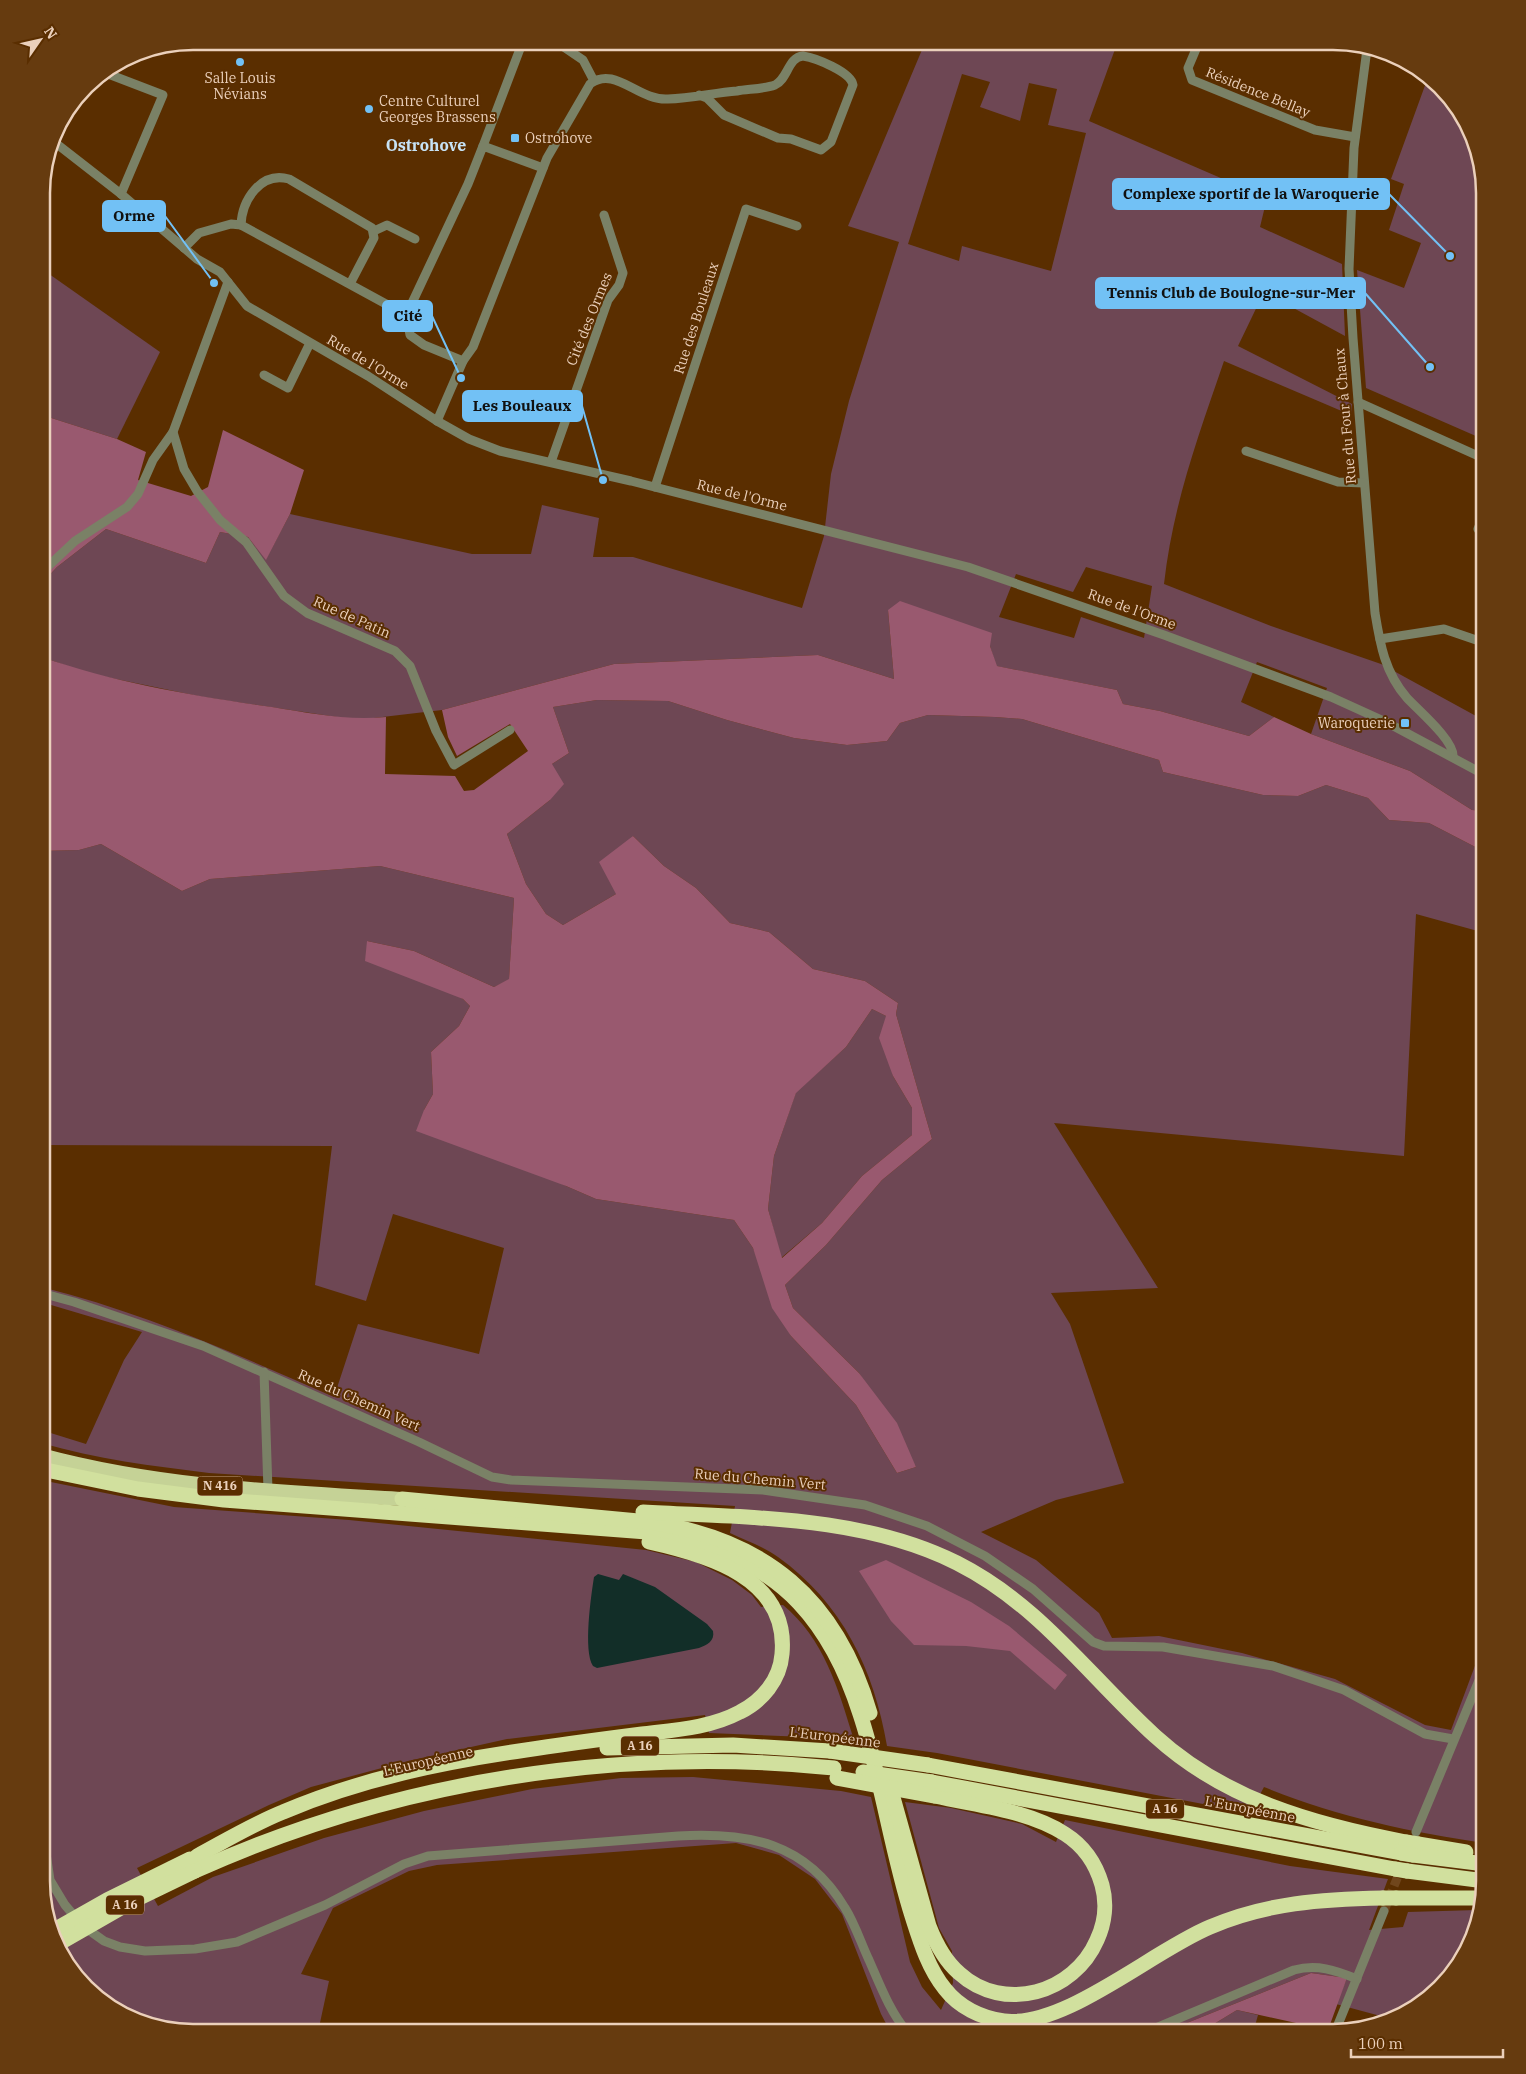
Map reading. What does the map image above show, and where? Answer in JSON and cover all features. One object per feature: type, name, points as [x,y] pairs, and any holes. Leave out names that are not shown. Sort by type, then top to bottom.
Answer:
[{"type":"highway","name":"N 416","points":[[50,1457],[141,1477],[268,1490],[402,1499]]},
{"type":"highway","points":[[50,1472],[106,1484],[191,1496],[623,1529],[690,1541],[743,1561],[771,1578],[797,1601],[830,1642],[853,1692],[868,1743],[907,1900],[930,1966],[950,1996],[981,2016],[1007,2021],[1021,2021],[1034,2020],[1059,2011],[1192,1935],[1239,1916],[1290,1904],[1387,1903],[1475,1898]]},
{"type":"highway","points":[[402,1499],[804,1523],[856,1530],[903,1541],[957,1563],[994,1585],[1028,1609],[1076,1654],[1156,1737],[1207,1775],[1244,1796],[1287,1812],[1350,1831],[1411,1845],[1476,1854]]},
{"type":"highway","points":[[457,1503],[618,1518],[688,1529],[740,1547],[780,1571],[823,1614],[840,1638],[854,1665],[876,1732],[923,1910],[934,1940],[942,1953],[960,1975],[982,1988],[996,1993],[1032,1994],[1067,1979],[1085,1962],[1093,1951],[1104,1913],[1099,1877],[1087,1854],[1065,1834],[1041,1821],[933,1789]]},
{"type":"highway","points":[[194,1862],[262,1821],[338,1791],[413,1771],[488,1756],[712,1723],[728,1718],[752,1705],[772,1685],[782,1660],[782,1634],[779,1622],[766,1597],[755,1586],[733,1570],[703,1556],[645,1542],[497,1520]]},
{"type":"highway","name":"L'Européenne","points":[[194,1862],[265,1826],[326,1804],[423,1777],[486,1764],[578,1751],[654,1745],[733,1745],[830,1751],[928,1765],[1411,1845],[1476,1862]]},
{"type":"highway","name":"A 16","points":[[58,1928],[107,1900],[194,1862],[413,1797],[534,1774],[635,1763],[836,1773],[1401,1870],[1476,1880]]},
{"type":"highway","name":"A 16","points":[[63,1941],[133,1901],[194,1862]]},
{"type":"street","points":[[463,361],[415,340],[407,330],[408,312],[468,184],[519,50]]},
{"type":"street","points":[[568,50],[583,60],[594,81]]},
{"type":"street","name":"Résidence Bellay","points":[[1196,50],[1188,68],[1192,80],[1314,130],[1355,137]]},
{"type":"street","name":"Rue du Four à Chaux","points":[[1366,54],[1355,137],[1349,269],[1373,590],[1380,639],[1387,668],[1395,682],[1450,745],[1453,757]]},
{"type":"street","points":[[437,422],[463,361],[474,347],[543,168],[584,92],[594,81],[610,78],[654,98],[699,95],[774,85],[784,77],[794,60],[802,56],[845,73],[851,78],[853,85],[831,142],[821,150],[791,139],[778,138],[724,115],[708,98],[699,95]]},
{"type":"street","points":[[112,75],[163,95],[121,194]]},
{"type":"street","name":"Rue de l'Orme","points":[[59,145],[121,194],[198,260],[220,272],[247,306],[368,376],[437,422],[490,448],[656,487],[968,567],[1322,694],[1386,722],[1476,770]]},
{"type":"street","points":[[482,146],[543,168]]},
{"type":"street","points":[[241,225],[246,202],[256,188],[267,180],[285,178],[301,184],[374,231],[374,238],[350,284]]},
{"type":"street","name":"Rue des Bouleaux","points":[[656,487],[746,209],[797,226]]},
{"type":"street","name":"Cité des Ormes","points":[[551,462],[608,300],[622,278],[622,269],[604,215]]},
{"type":"street","points":[[184,248],[199,233],[230,224],[241,225],[386,304]]},
{"type":"street","points":[[374,231],[387,226],[415,239]]},
{"type":"street","points":[[50,564],[75,541],[132,502],[138,494],[153,460],[172,432],[228,282]]},
{"type":"street","points":[[264,374],[288,388],[310,343]]},
{"type":"street","points":[[1358,402],[1476,455]]},
{"type":"street","name":"Rue de Patin","points":[[172,432],[184,469],[197,491],[220,520],[246,542],[284,596],[307,613],[395,651],[406,660],[436,731],[454,765],[510,730]]},
{"type":"street","points":[[1246,451],[1338,482],[1364,483]]},
{"type":"street","points":[[1380,639],[1444,629],[1476,640]]},
{"type":"street","name":"Rue du Chemin Vert","points":[[50,1295],[202,1346],[264,1372],[492,1477],[502,1479],[763,1490],[834,1499],[897,1514],[956,1540],[992,1561],[1033,1589],[1093,1642],[1104,1646],[1163,1647],[1273,1666],[1344,1690],[1425,1734],[1453,1739]]},
{"type":"street","points":[[264,1372],[268,1490]]},
{"type":"street","points":[[1411,1845],[1476,1687]]},
{"type":"street","points":[[50,1880],[56,1893],[74,1916],[95,1935],[113,1945],[153,1951],[195,1950],[237,1942],[325,1905],[404,1864],[428,1856],[678,1836],[715,1834],[751,1838],[785,1851],[826,1882],[846,1909],[887,2001],[902,2024]]},
{"type":"street","points":[[1338,2024],[1387,1903]]},
{"type":"street","points":[[1165,2024],[1294,1970],[1306,1967],[1326,1968],[1356,1979]]},
{"type":"shaded area","points":[[922,50],[1115,50],[1089,121],[1267,198],[1260,227],[1342,264],[1345,336],[1264,292],[1238,346],[1352,404],[1351,415],[1224,361],[1180,498],[1164,584],[1271,626],[1381,664],[1476,716],[1476,810],[1472,810],[1410,771],[1311,734],[1327,688],[1257,662],[1241,702],[1274,717],[1249,736],[1160,711],[1123,704],[1117,690],[996,666],[990,646],[888,610],[894,679],[818,655],[614,664],[442,710],[357,720],[203,697],[87,673],[50,660],[50,574],[106,529],[206,563],[220,532],[248,537],[266,559],[290,514],[472,554],[531,554],[542,505],[599,518],[593,557],[633,557],[802,608],[824,536],[831,474],[849,401],[899,242],[848,226]],"holes":[[[962,74],[990,82],[980,107],[1020,121],[1029,83],[1057,89],[1048,125],[1086,133],[1051,271],[962,246],[959,261],[908,244]],[[1086,567],[1152,586],[1144,638],[1081,617],[1074,638],[999,617],[1016,574],[1073,592]]]},
{"type":"shaded area","points":[[1426,84],[1452,113],[1468,147],[1475,174],[1476,436],[1366,388],[1357,270],[1404,288],[1421,243],[1389,230],[1404,184],[1391,179]]},
{"type":"shaded area","points":[[50,275],[160,352],[117,439],[50,418]]},
{"type":"shaded area","points":[[50,418],[117,439],[146,452],[138,480],[191,496],[208,487],[223,430],[304,470],[290,514],[266,560],[248,537],[220,532],[206,563],[106,529],[50,574]]},
{"type":"shaded area","points":[[900,601],[992,633],[990,646],[997,666],[1117,690],[1123,704],[1160,711],[1249,736],[1274,717],[1311,734],[1410,771],[1472,810],[1476,810],[1476,847],[1429,823],[1389,820],[1368,798],[1326,785],[1298,796],[1263,795],[1163,772],[1159,760],[1022,719],[928,715],[900,723],[887,741],[847,745],[794,738],[727,720],[668,701],[597,700],[553,707],[569,753],[552,764],[564,784],[550,800],[507,834],[526,884],[546,914],[563,925],[616,894],[599,862],[633,836],[664,866],[696,888],[730,923],[769,932],[813,969],[865,981],[898,1003],[896,1014],[932,1139],[882,1180],[826,1245],[785,1285],[793,1308],[859,1373],[897,1423],[916,1467],[897,1473],[856,1405],[791,1336],[772,1308],[753,1248],[734,1220],[596,1199],[566,1186],[416,1131],[433,1094],[431,1052],[459,1026],[470,1006],[463,999],[365,961],[367,941],[414,951],[494,987],[509,979],[514,898],[380,866],[210,879],[182,891],[101,844],[79,850],[50,851],[50,660],[98,674],[184,693],[329,716],[357,718],[386,717],[385,774],[455,776],[464,791],[474,790],[528,751],[510,724],[457,756],[448,737],[442,710],[614,664],[818,655],[894,679],[888,610]],"holes":[[[872,1009],[886,1016],[879,1038],[893,1076],[912,1108],[912,1135],[862,1176],[822,1223],[782,1258],[768,1209],[774,1156],[796,1093],[846,1047]]]},
{"type":"shaded area","points":[[597,700],[668,701],[727,720],[794,738],[847,745],[887,741],[900,723],[928,715],[1022,719],[1159,760],[1163,772],[1263,795],[1298,796],[1326,785],[1368,798],[1389,820],[1429,823],[1476,847],[1476,931],[1416,914],[1404,1156],[1054,1123],[1158,1288],[1051,1293],[1070,1324],[1124,1483],[1056,1500],[981,1532],[1036,1560],[1099,1613],[1112,1638],[1159,1636],[1242,1653],[1335,1679],[1425,1725],[1451,1730],[1476,1663],[1476,1842],[1428,1834],[1345,1815],[1264,1787],[1250,1813],[937,1753],[887,1746],[873,1690],[864,1664],[852,1640],[820,1595],[801,1575],[778,1557],[730,1533],[735,1506],[209,1473],[104,1458],[50,1446],[50,1433],[86,1444],[124,1360],[142,1332],[50,1305],[50,1289],[116,1309],[190,1336],[334,1397],[358,1324],[479,1354],[504,1248],[393,1214],[366,1301],[315,1285],[332,1146],[50,1145],[50,851],[79,850],[101,844],[182,891],[210,879],[380,866],[514,898],[509,980],[494,987],[414,951],[367,941],[463,999],[470,1006],[459,1026],[431,1052],[433,1094],[424,1110],[566,1186],[596,1199],[734,1220],[753,1248],[791,1336],[856,1405],[897,1473],[916,1467],[859,1373],[793,1308],[785,1285],[826,1245],[882,1180],[932,1139],[896,1014],[898,1003],[865,981],[813,969],[769,932],[730,923],[696,888],[664,866],[633,836],[616,894],[563,925],[546,914],[526,884],[507,834],[550,800],[552,764],[569,753],[553,707]]},
{"type":"shaded area","points":[[872,1009],[886,1016],[893,1076],[912,1108],[912,1135],[862,1176],[822,1223],[781,1258],[768,1209],[774,1156],[796,1092],[846,1047]]},
{"type":"shaded area","points":[[50,1482],[174,1507],[349,1520],[646,1550],[696,1562],[732,1580],[752,1595],[761,1607],[783,1605],[797,1618],[809,1633],[828,1665],[842,1700],[853,1737],[827,1734],[807,1737],[709,1733],[705,1715],[507,1739],[408,1761],[311,1787],[137,1868],[158,1906],[213,1877],[324,1838],[424,1811],[532,1789],[621,1778],[693,1777],[841,1791],[871,1797],[910,1962],[922,1987],[941,2010],[953,1983],[952,1951],[939,1928],[905,1802],[951,1808],[1022,1824],[1056,1842],[1065,1820],[1290,1866],[1388,1879],[1369,1930],[1403,1927],[1408,1912],[1473,1910],[1465,1936],[1452,1961],[1441,1975],[1413,2000],[1380,2016],[1336,2004],[1347,1978],[1311,1973],[1184,2024],[886,2024],[842,1914],[815,1879],[779,1855],[736,1843],[437,1865],[409,1871],[333,1908],[301,1974],[329,1981],[320,2024],[174,2023],[138,2013],[113,2000],[85,1975],[69,1953],[55,1918],[51,1900],[50,1881]]},
{"type":"shaded area","points":[[886,1560],[971,1602],[1009,1626],[1067,1675],[1055,1690],[1010,1651],[966,1646],[914,1645],[891,1621],[859,1571]]},
{"type":"shaded area","points":[[1311,1973],[1347,1978],[1330,2024],[1301,2024],[1237,2010],[1214,2024],[1184,2024]]},
{"type":"shaded area","points":[[1237,2010],[1258,2015],[1256,2024],[1214,2024]]},
{"type":"water","points":[[598,1574],[619,1580],[623,1574],[655,1587],[707,1624],[713,1631],[712,1640],[699,1648],[597,1668],[593,1666],[590,1659],[588,1636],[594,1577]]},
{"type":"tunnel","points":[[1384,1911],[1408,1851]]},
{"type":"place","name":"Salle Louis Névians","points":[[240,62]]},
{"type":"place","name":"Centre Culturel Georges Brassens","points":[[369,109]]},
{"type":"place","name":"Ostrohove","points":[[515,138]]},
{"type":"place","name":"Complexe sportif de la Waroquerie","points":[[1450,256]]},
{"type":"place","name":"Orme","points":[[214,283]]},
{"type":"place","name":"Tennis Club de Boulogne-sur-Mer","points":[[1430,367]]},
{"type":"place","name":"Cité","points":[[461,378]]},
{"type":"place","name":"Les Bouleaux","points":[[603,480]]},
{"type":"place","name":"Waroquerie","points":[[1405,723]]},
{"type":"district","name":"Ostrohove","points":[[426,145]]}]
